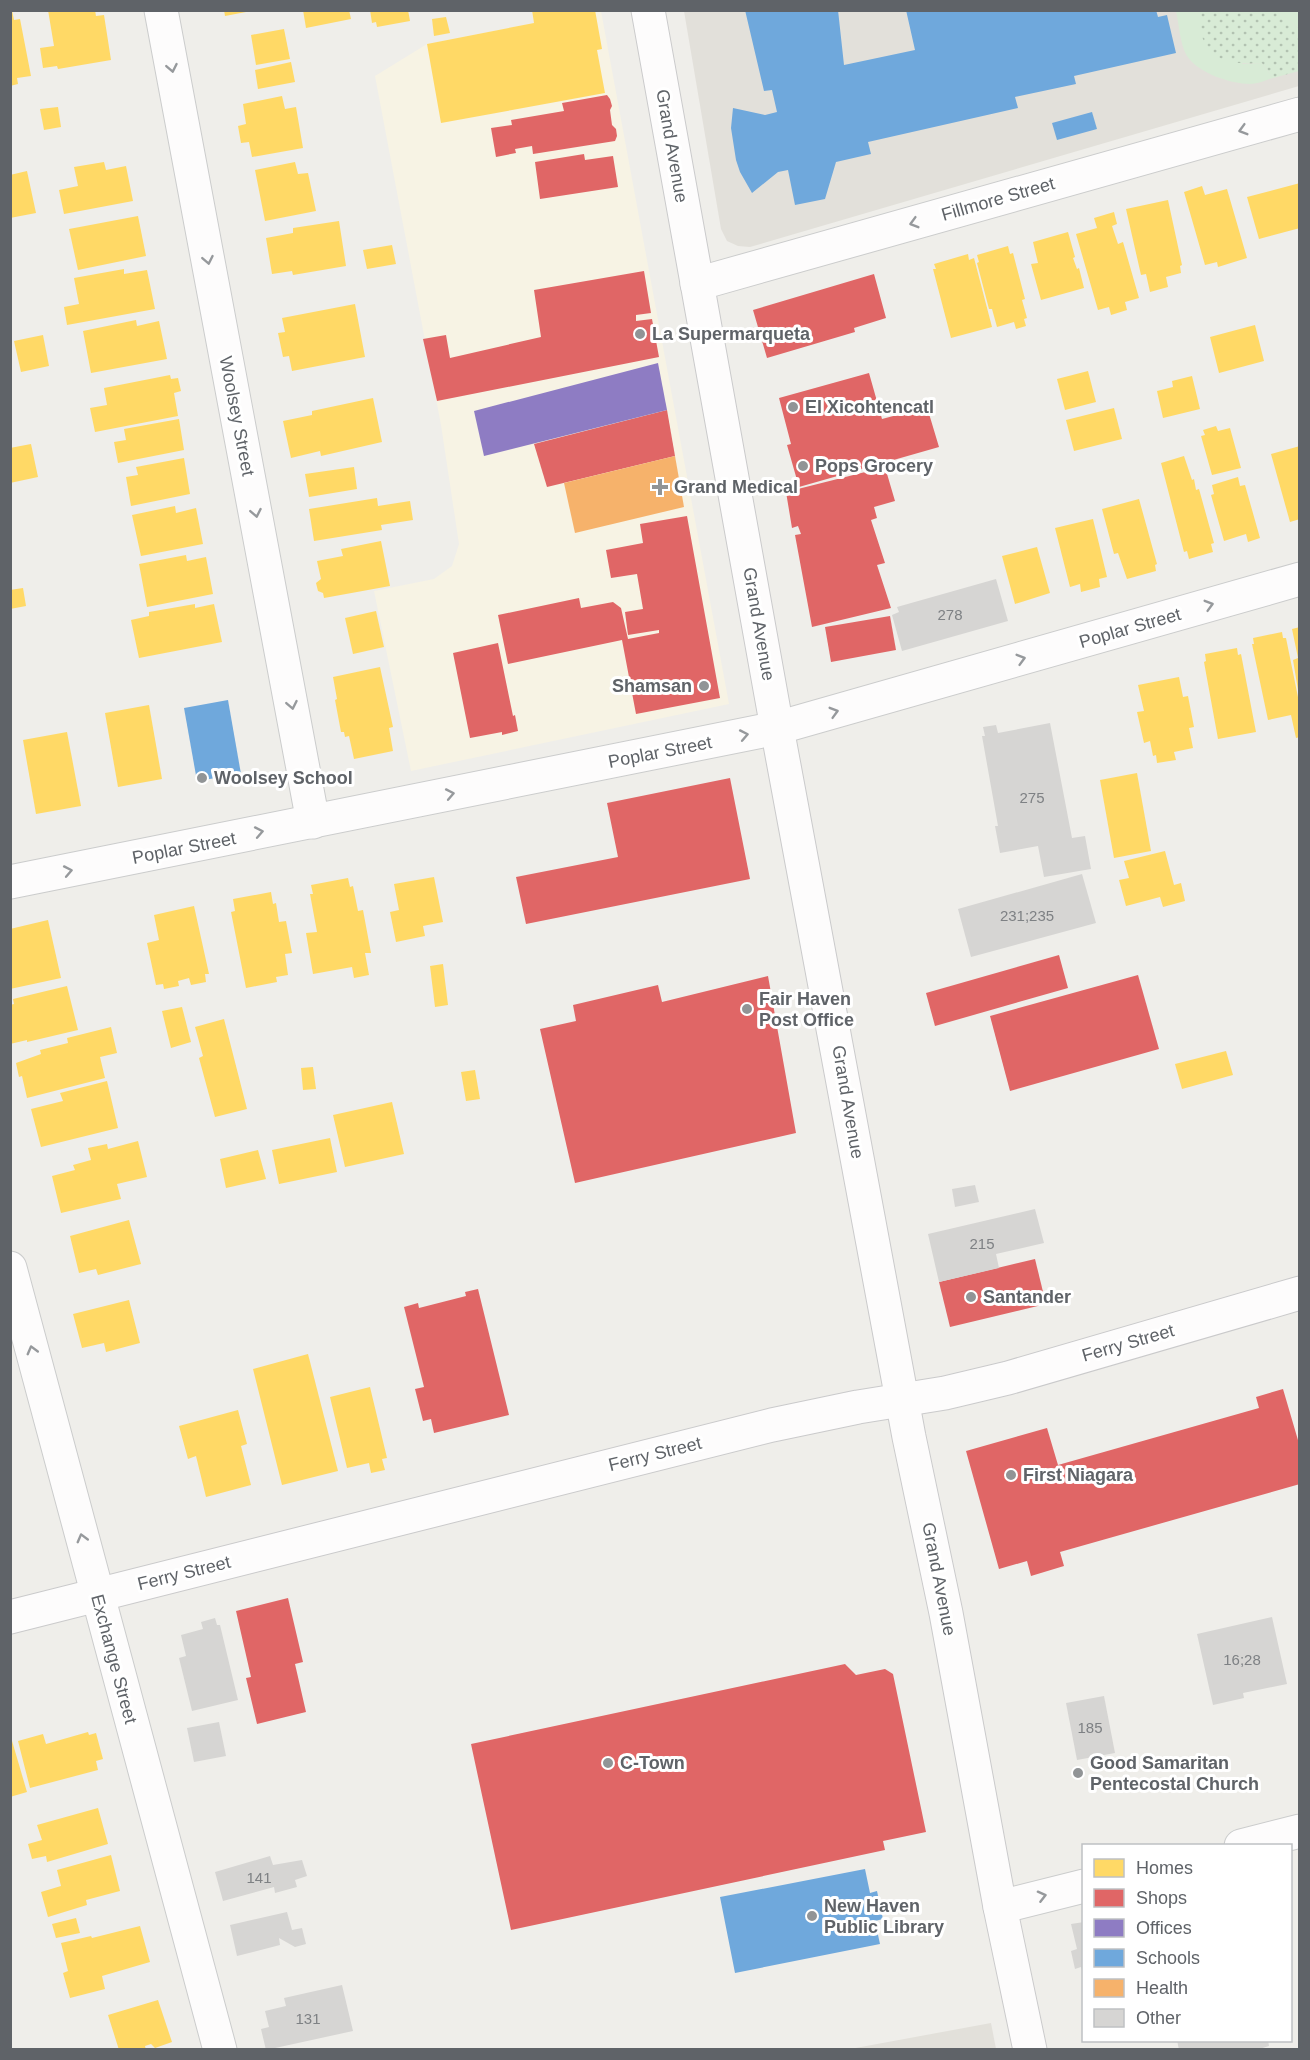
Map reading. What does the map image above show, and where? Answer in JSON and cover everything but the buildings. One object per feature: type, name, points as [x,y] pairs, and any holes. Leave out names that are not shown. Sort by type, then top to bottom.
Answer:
[{"type":"street","name":"Woolsey Street","points":[[161,10],[313,822]]},
{"type":"street","name":"Grand Avenue","points":[[648,10],[777,728],[903,1401],[950,1634],[1000,1907],[1030,2049]]},
{"type":"street","name":"Fillmore Street","points":[[697,284],[1299,114]]},
{"type":"street","name":"Poplar Street","points":[[10,882],[777,728],[1299,579]]},
{"type":"street","name":"Exchange Street","points":[[10,1269],[220,2049]]},
{"type":"street","name":"Ferry Street","points":[[10,1617],[772,1425],[858,1407],[903,1401],[1008,1378],[1299,1293]]},
{"type":"street","points":[[1245,1844],[1299,1831]]},
{"type":"street","points":[[1000,1907],[1082,1886]]},
{"type":"shaded area","points":[[532,11],[601,11],[729,704],[411,771],[374,591],[434,579],[452,566],[459,544],[441,425],[375,76],[427,44],[534,23]]},
{"type":"shaded area","points":[[684,11],[1299,11],[1299,86],[750,247],[738,246],[727,241],[721,229]]},
{"type":"shaded area","points":[[991,2023],[996,2049],[850,2049]]},
{"type":"green space","points":[[1176,11],[1197,11],[1243,64],[1262,63],[1273,78],[1250,84],[1242,83],[1225,80],[1199,68],[1187,56],[1181,40]]},
{"type":"green space","points":[[1197,11],[1278,11],[1299,29],[1299,71],[1273,78],[1262,63],[1236,63],[1220,58],[1208,48],[1203,39]]},
{"type":"green space","points":[[1278,11],[1299,11],[1299,29]]},
{"type":"place","name":"La Supermarqueta","points":[[640,334]]},
{"type":"place","name":"El Xicohtencatl","points":[[793,407]]},
{"type":"place","name":"Pops Grocery","points":[[803,466]]},
{"type":"place","name":"Grand Medical","points":[[660,487]]},
{"type":"place","name":"Shamsan","points":[[704,686]]},
{"type":"place","name":"Woolsey School","points":[[202,778]]},
{"type":"place","name":"Fair Haven Post Office","points":[[747,1009]]},
{"type":"place","name":"Santander","points":[[971,1297]]},
{"type":"place","name":"First Niagara","points":[[1011,1475]]},
{"type":"place","name":"C-Town","points":[[608,1763]]},
{"type":"place","name":"Good Samaritan Pentecostal Church","points":[[1078,1773]]},
{"type":"place","name":"New Haven Public Library","points":[[812,1916]]}]
